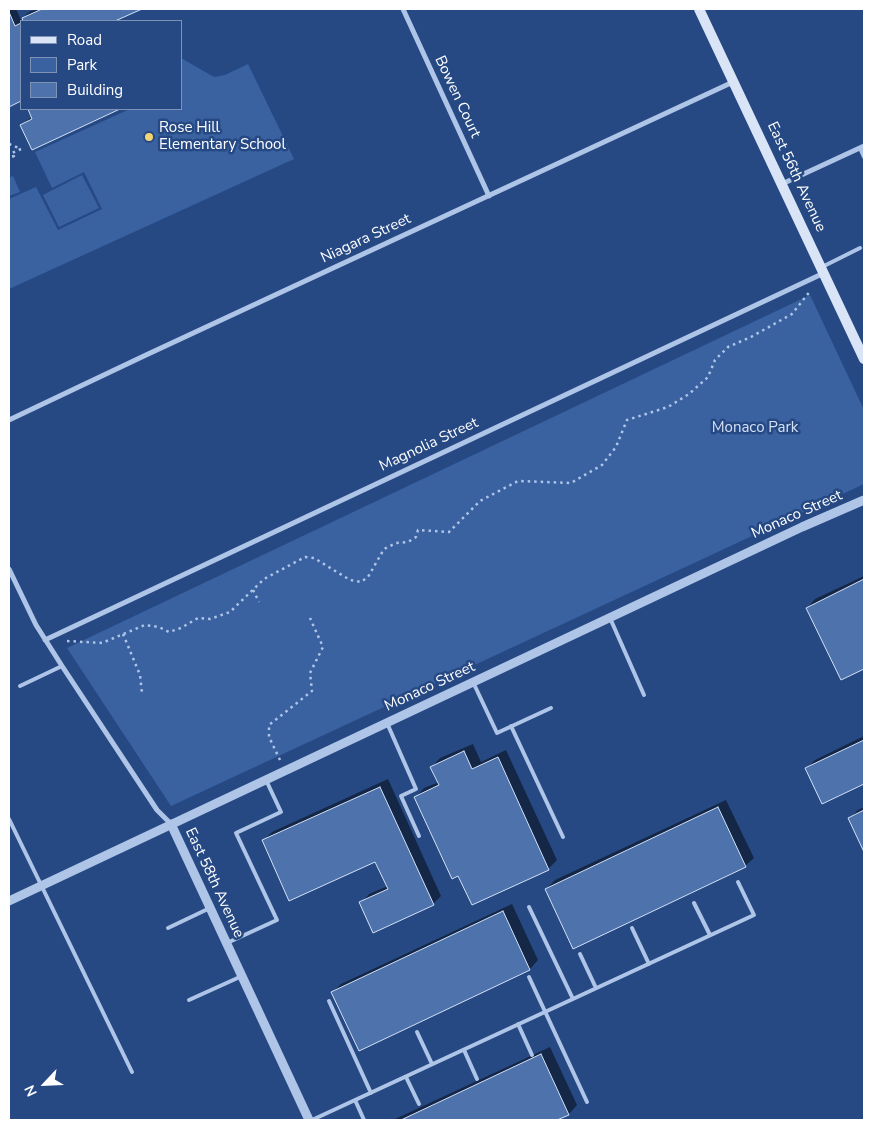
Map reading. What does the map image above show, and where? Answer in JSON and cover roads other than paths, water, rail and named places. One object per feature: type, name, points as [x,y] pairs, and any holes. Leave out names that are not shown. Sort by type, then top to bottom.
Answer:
[{"type":"main road","name":"East 56th Avenue","points":[[699,9],[864,359]]},
{"type":"street","name":"Bowen Court","points":[[403,9],[489,196]]},
{"type":"street","name":"Niagara Street","points":[[9,420],[734,82]]},
{"type":"street","points":[[782,184],[862,147]]},
{"type":"street","name":"Magnolia Street","points":[[45,640],[823,270]]},
{"type":"street","name":"Monaco Street","points":[[9,901],[864,500]]},
{"type":"street","name":"East 58th Avenue","points":[[9,569],[45,640],[157,810],[171,824],[310,1120]]},
{"type":"street","points":[[9,585],[15,582]]},
{"type":"lane","points":[[862,147],[864,157]]},
{"type":"lane","points":[[823,270],[860,248]]},
{"type":"lane","points":[[610,618],[644,695]]},
{"type":"lane","points":[[20,686],[62,666]]},
{"type":"lane","points":[[473,682],[497,733],[550,708]]},
{"type":"lane","points":[[387,723],[416,789],[401,796],[418,836]]},
{"type":"lane","points":[[511,726],[563,837]]},
{"type":"lane","points":[[227,943],[277,920],[236,833],[281,812],[266,780]]},
{"type":"lane","points":[[9,819],[132,1072]]},
{"type":"lane","points":[[310,1120],[754,915],[738,882]]},
{"type":"lane","points":[[694,903],[710,935]]},
{"type":"lane","points":[[529,907],[572,999]]},
{"type":"lane","points":[[168,928],[210,908]]},
{"type":"lane","points":[[632,928],[649,964]]},
{"type":"lane","points":[[580,954],[596,988]]},
{"type":"lane","points":[[189,1000],[242,976]]},
{"type":"lane","points":[[529,977],[587,1102]]},
{"type":"lane","points":[[329,1001],[371,1093]]},
{"type":"lane","points":[[518,1024],[532,1055]]},
{"type":"lane","points":[[417,1032],[432,1064]]},
{"type":"lane","points":[[464,1050],[477,1079]]},
{"type":"lane","points":[[406,1077],[419,1104]]},
{"type":"lane","points":[[355,1100],[364,1120]]},
{"type":"place","name":"Rose Hill Elementary School","points":[[149,137]]},
{"type":"park label","name":"Monaco Park","points":[[755,428]]}]
